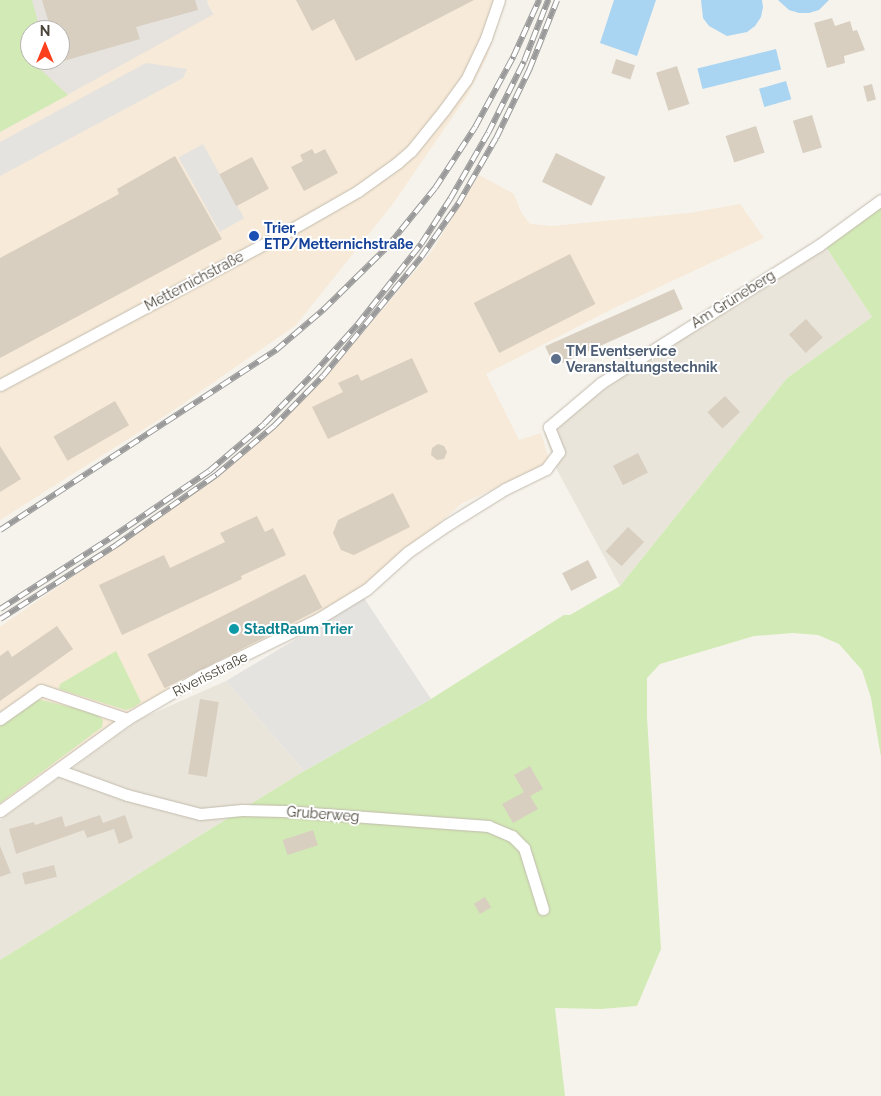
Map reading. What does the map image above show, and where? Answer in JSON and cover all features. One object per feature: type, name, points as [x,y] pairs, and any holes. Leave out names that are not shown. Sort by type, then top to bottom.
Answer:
[{"type":"street","name":"Metternichstraße","points":[[0,385],[290,230],[358,191],[397,163],[410,151],[466,80],[486,38],[499,0]]},
{"type":"street","name":"Am Grüneberg","points":[[497,494],[546,469],[559,452],[549,426],[601,383],[818,246],[881,200]]},
{"type":"street","name":"Riverisstraße","points":[[0,811],[127,718],[199,677],[318,619],[353,598],[382,578],[414,547],[497,494]]},
{"type":"street","points":[[0,719],[41,690],[127,718]]},
{"type":"street","name":"Gruberweg","points":[[58,770],[127,795],[200,814],[242,810],[283,811],[488,826],[512,836],[524,848],[543,909]]},
{"type":"shaded area","points":[[0,0],[207,0],[214,14],[0,132]]},
{"type":"shaded area","points":[[207,0],[506,0],[487,57],[467,96],[392,205],[296,325],[171,412],[0,520],[0,132],[214,13]]},
{"type":"shaded area","points":[[146,63],[187,69],[183,78],[0,176],[0,142]]},
{"type":"shaded area","points":[[203,144],[244,218],[220,232],[179,158]]},
{"type":"shaded area","points":[[479,175],[514,194],[521,212],[530,224],[552,226],[689,213],[740,204],[764,238],[612,309],[486,374],[519,440],[541,433],[550,462],[461,504],[379,577],[312,619],[191,679],[0,806],[0,627],[227,469],[278,425],[326,376],[431,252]]},
{"type":"shaded area","points":[[826,247],[872,317],[787,378],[620,586],[557,470],[544,433],[633,369]]},
{"type":"shaded area","points":[[364,598],[431,699],[304,771],[226,681]]},
{"type":"shaded area","points":[[226,681],[304,771],[0,960],[0,820],[140,719]]},
{"type":"green space","points":[[0,0],[32,0],[37,20],[20,20],[20,70],[41,70],[68,95],[0,132]]},
{"type":"green space","points":[[881,207],[881,757],[871,698],[862,670],[839,644],[818,635],[793,633],[754,636],[660,664],[647,678],[647,717],[661,949],[637,1006],[601,1009],[555,1008],[565,1096],[0,1096],[0,960],[304,771],[431,699],[564,615],[570,615],[620,586],[787,378],[872,317],[826,247]]},
{"type":"green space","points":[[116,651],[141,702],[134,707],[126,710],[59,689],[60,684]]},
{"type":"green space","points":[[37,699],[95,713],[103,720],[102,727],[0,803],[0,726]]},
{"type":"water","points":[[614,0],[656,0],[637,56],[600,43]]},
{"type":"water","points":[[701,0],[762,0],[763,7],[761,17],[755,26],[747,32],[727,36],[709,26],[703,18]]},
{"type":"water","points":[[778,0],[829,0],[819,10],[799,13],[789,10]]},
{"type":"water","points":[[776,49],[781,69],[702,89],[697,69]]},
{"type":"water","points":[[786,81],[791,99],[764,107],[759,89]]},
{"type":"building","points":[[42,0],[195,0],[198,10],[136,27],[140,39],[70,59],[70,20],[48,20]]},
{"type":"building","points":[[296,0],[474,0],[356,61],[334,19],[312,31]]},
{"type":"building","points":[[832,18],[835,26],[850,21],[853,31],[857,30],[865,50],[844,56],[845,63],[827,68],[814,23]]},
{"type":"building","points":[[616,59],[635,65],[630,79],[611,73]]},
{"type":"building","points":[[677,66],[689,104],[668,111],[656,73]]},
{"type":"building","points":[[872,84],[876,100],[867,102],[863,86]]},
{"type":"building","points":[[812,115],[822,148],[803,153],[793,121]]},
{"type":"building","points":[[756,126],[765,153],[734,163],[726,136]]},
{"type":"building","points":[[312,149],[315,154],[325,149],[338,173],[304,191],[291,167],[303,161],[300,155]]},
{"type":"building","points":[[556,153],[605,177],[591,206],[542,182]]},
{"type":"building","points":[[175,156],[222,239],[0,358],[0,258],[119,194],[117,189]]},
{"type":"building","points":[[252,157],[269,189],[236,206],[219,174]]},
{"type":"building","points":[[570,254],[595,304],[499,353],[474,303]]},
{"type":"building","points":[[674,289],[683,309],[554,366],[545,346]]},
{"type":"building","points":[[806,319],[823,338],[806,353],[789,334]]},
{"type":"building","points":[[412,358],[428,392],[328,439],[312,407],[343,392],[338,383],[358,374],[361,381]]},
{"type":"building","points":[[725,396],[740,412],[722,428],[707,412]]},
{"type":"building","points":[[115,401],[129,425],[68,461],[54,436]]},
{"type":"building","points":[[438,444],[444,446],[447,452],[444,459],[437,460],[431,455],[432,448]]},
{"type":"building","points":[[0,446],[21,479],[0,492]]},
{"type":"building","points":[[638,453],[648,473],[623,485],[613,466]]},
{"type":"building","points":[[393,493],[410,527],[354,555],[341,550],[333,533],[338,520]]},
{"type":"building","points":[[257,516],[265,532],[273,528],[286,555],[241,576],[242,579],[122,635],[99,585],[164,555],[170,568],[225,542],[220,533]]},
{"type":"building","points":[[628,527],[644,542],[622,566],[605,551]]},
{"type":"building","points":[[588,560],[597,578],[571,591],[562,573]]},
{"type":"building","name":"StadtRaum Trier","points":[[305,574],[322,608],[165,688],[147,654]]},
{"type":"building","points":[[57,626],[73,649],[0,701],[0,656],[8,650],[12,657]]},
{"type":"building","points":[[200,699],[219,702],[207,777],[188,774]]},
{"type":"building","points":[[530,766],[543,789],[530,796],[538,809],[513,823],[502,804],[524,792],[514,775]]},
{"type":"building","points":[[100,815],[103,823],[125,815],[133,838],[119,844],[114,829],[87,838],[84,830],[16,854],[9,829],[34,822],[35,825],[62,816],[65,827]]},
{"type":"building","points":[[313,830],[318,845],[288,855],[283,840]]},
{"type":"building","points":[[0,846],[11,873],[0,877]]},
{"type":"building","points":[[54,865],[57,877],[25,885],[22,873]]},
{"type":"building","points":[[485,897],[491,907],[480,914],[474,904]]},
{"type":"railway","points":[[0,530],[276,350],[323,310],[387,247],[435,188],[475,127],[513,57],[539,0]]},
{"type":"railway","points":[[0,609],[109,539],[209,471],[264,424],[313,374],[357,325],[421,244],[450,199],[488,133],[524,61],[548,0]]},
{"type":"railway","points":[[0,619],[116,545],[216,475],[274,426],[323,376],[421,257],[458,204],[496,138],[529,70],[557,0]]},
{"type":"place","name":"Trier, ETP/Metternichstraße","points":[[254,236]]},
{"type":"place","name":"TM Eventservice Veranstaltungstechnik","points":[[556,359]]},
{"type":"place","name":"StadtRaum Trier","points":[[234,629]]}]
